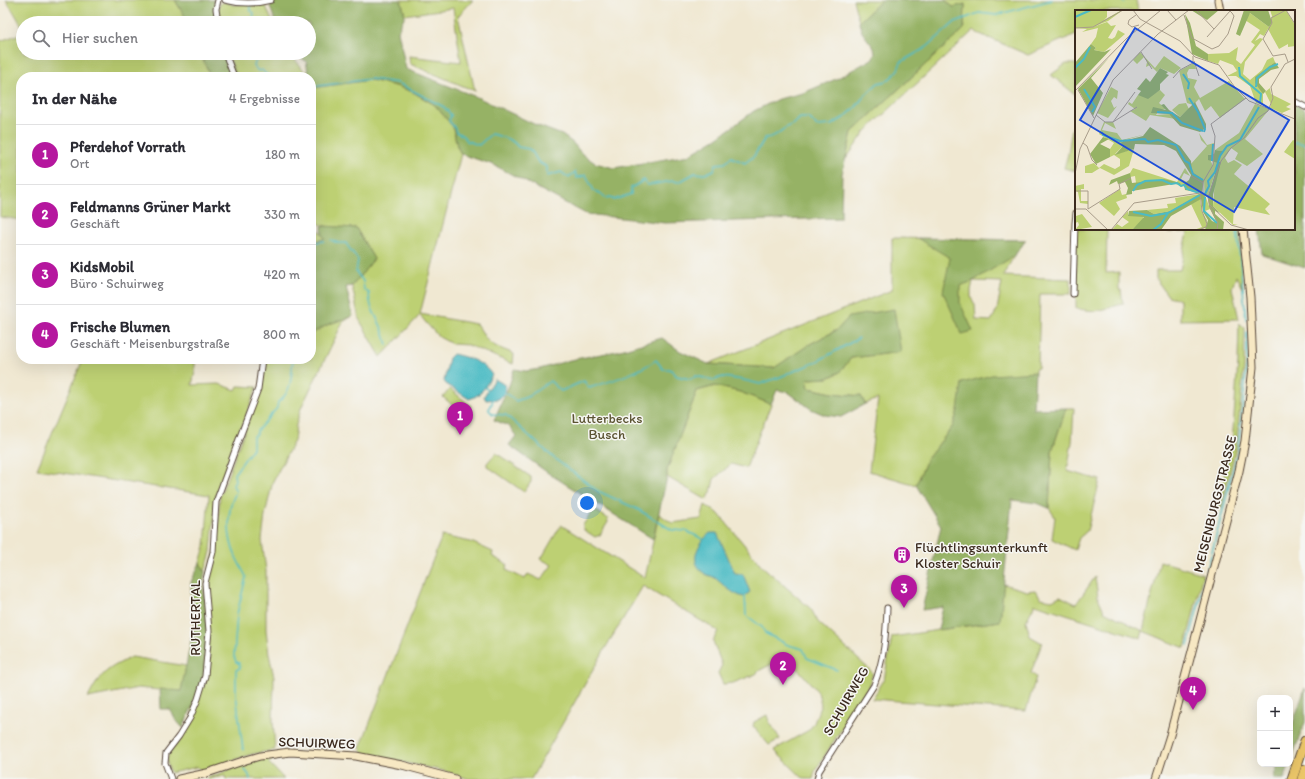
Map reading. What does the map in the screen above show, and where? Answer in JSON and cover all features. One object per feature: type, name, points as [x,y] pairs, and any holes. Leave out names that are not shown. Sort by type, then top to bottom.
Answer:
[{"type":"highway","points":[[1292,779],[1305,741]]},
{"type":"highway","points":[[1302,779],[1305,770]]},
{"type":"main road","points":[[1218,0],[1220,10]]},
{"type":"main road","name":"MEISENBURGSTRASSE","points":[[1156,779],[1170,735],[1239,472],[1245,441],[1252,368],[1250,297],[1243,230]]},
{"type":"main road","name":"SCHUIRWEG","points":[[179,779],[207,773],[260,756],[290,752],[356,756],[402,765],[455,779]]},
{"type":"street","points":[[217,16],[216,9],[218,0]]},
{"type":"street","points":[[225,0],[236,3],[252,3],[271,0]]},
{"type":"street","points":[[228,60],[232,72]]},
{"type":"street","points":[[1295,102],[1305,107]]},
{"type":"street","points":[[1073,294],[1075,223]]},
{"type":"street","name":"RUTHERTAL","points":[[171,779],[165,763],[166,753],[190,718],[205,676],[209,631],[205,583],[214,547],[216,502],[258,389],[261,364]]},
{"type":"street","name":"SCHUIRWEG","points":[[817,779],[820,771],[874,685],[880,670],[885,646],[887,608]]},
{"type":"green space","points":[[6,0],[175,0],[185,16],[16,16]]},
{"type":"green space","points":[[175,0],[214,0],[216,16],[185,16]]},
{"type":"green space","points":[[282,0],[401,0],[405,15],[398,31],[406,69],[479,98],[536,125],[562,135],[573,143],[582,154],[595,163],[614,168],[689,155],[717,138],[754,111],[778,99],[803,93],[836,79],[872,59],[875,54],[874,48],[862,32],[859,22],[882,0],[945,0],[953,7],[965,4],[964,29],[852,132],[842,174],[841,218],[665,223],[586,214],[494,165],[461,154],[457,146],[453,127],[435,105],[413,92],[371,80],[316,87],[316,72],[308,72],[306,61],[304,60],[316,60],[316,16],[273,16],[270,7],[272,2]]},
{"type":"green space","points":[[401,0],[473,0],[458,16],[475,91],[410,64],[409,56],[461,62],[453,8],[405,15]]},
{"type":"green space","points":[[853,0],[882,0],[859,22]]},
{"type":"green space","points":[[945,0],[1136,0],[1138,10],[1075,10],[1075,34],[1028,55],[973,31],[865,132],[846,159],[852,132],[964,29],[965,4],[953,7]]},
{"type":"green space","points":[[226,2],[233,5],[263,3],[270,16],[219,16],[218,7],[221,3]]},
{"type":"green space","points":[[16,35],[16,60],[203,60],[209,72],[16,72],[16,219],[0,217],[0,41]]},
{"type":"green space","points":[[203,60],[228,60],[235,72],[209,72]]},
{"type":"green space","points":[[230,60],[295,60],[304,72],[235,72]]},
{"type":"green space","points":[[1066,64],[1075,64],[1075,94],[1051,75]]},
{"type":"green space","points":[[371,80],[396,86],[413,92],[435,105],[453,127],[457,146],[461,154],[420,314],[476,324],[490,342],[514,354],[513,364],[468,345],[452,344],[439,337],[420,315],[381,357],[359,319],[352,286],[374,259],[356,228],[325,226],[316,222],[316,87]]},
{"type":"green space","points":[[1295,105],[1305,110],[1305,268],[1262,254],[1259,230],[1295,230]]},
{"type":"green space","points":[[1075,123],[1075,171],[1064,168],[1072,129]]},
{"type":"green space","points":[[322,226],[356,228],[374,259],[352,286],[346,287],[353,316],[329,324],[316,331],[316,241],[324,239]]},
{"type":"green space","points":[[316,229],[322,233],[324,239],[316,241]]},
{"type":"green space","points":[[1076,230],[1107,230],[1106,273],[1119,272],[1119,290],[1121,290],[1123,304],[1096,311],[1076,309]]},
{"type":"green space","points":[[1168,230],[1240,230],[1242,288],[1236,276],[1232,288],[1239,319],[1180,320],[1180,299],[1168,296],[1156,279],[1156,270],[1180,270],[1188,232],[1168,232]]},
{"type":"green space","points":[[892,238],[1026,240],[1014,256],[1003,276],[1071,279],[1071,294],[1040,294],[1038,368],[1035,369],[1035,372],[958,410],[953,426],[927,459],[916,485],[869,471],[878,399],[865,404],[861,396],[832,393],[809,388],[807,379],[828,378],[840,372],[851,358],[901,352],[849,318],[837,330],[810,344],[775,368],[708,364],[892,290]],"holes":[[[973,281],[1002,282],[997,310],[991,321],[976,320],[975,305],[971,297]]]},
{"type":"green space","points":[[917,238],[1026,240],[1014,256],[973,281],[960,286],[960,303],[973,331],[962,334],[943,292],[950,258]]},
{"type":"green space","name":"Lutterbecks Busch","points":[[894,309],[901,352],[851,358],[840,372],[828,378],[807,379],[809,388],[832,393],[861,396],[865,404],[841,417],[825,415],[811,409],[788,392],[777,390],[771,404],[740,392],[715,386],[697,391],[667,470],[667,477],[653,539],[548,473],[509,445],[516,436],[509,426],[494,420],[510,383],[514,369],[526,371],[540,369],[570,360],[617,351],[662,338],[680,351],[708,364],[774,368],[810,344],[837,330],[849,317]]},
{"type":"green space","points":[[353,316],[343,322],[301,408],[296,425],[294,441],[273,481],[265,515],[262,540],[266,571],[266,630],[274,677],[273,720],[275,750],[252,754],[202,771],[197,767],[171,773],[167,760],[168,755],[186,730],[192,718],[207,578],[216,548],[220,496],[262,385],[264,364],[316,364],[316,331],[329,324]]},
{"type":"green space","points":[[1239,323],[1245,328],[1244,368],[1236,448],[1221,508],[1215,507],[1232,444],[1238,362]]},
{"type":"green space","points":[[81,364],[195,364],[192,385],[219,384],[236,390],[238,386],[257,387],[216,495],[211,552],[205,572],[200,563],[205,546],[209,495],[37,469]]},
{"type":"green space","points":[[1035,372],[1033,409],[1066,408],[1052,451],[1049,508],[1037,503],[1012,500],[1000,621],[938,630],[943,607],[922,610],[941,526],[916,485],[927,459],[953,426],[958,410],[962,383],[992,375]]},
{"type":"green space","points":[[715,386],[740,392],[771,404],[746,468],[731,464],[714,479],[711,492],[707,500],[667,477],[667,470],[697,391]]},
{"type":"green space","points":[[450,389],[471,406],[464,415],[443,397]]},
{"type":"green space","points":[[1066,408],[1074,408],[1072,442],[1067,471],[1100,480],[1087,531],[1079,538],[1075,550],[1052,539],[1055,517],[1049,508],[1052,451]]},
{"type":"green space","points":[[496,453],[531,477],[531,482],[524,492],[487,466],[487,463]]},
{"type":"green space","points":[[705,505],[718,513],[762,566],[811,609],[818,622],[873,673],[868,687],[815,771],[813,779],[804,779],[774,750],[809,730],[814,723],[821,704],[818,692],[791,661],[780,660],[760,670],[756,674],[733,683],[723,684],[718,673],[722,665],[713,641],[718,631],[643,586],[606,647],[531,779],[469,779],[444,771],[364,754],[360,748],[442,536],[471,542],[493,552],[492,556],[508,565],[506,570],[525,579],[528,574],[541,580],[552,565],[541,559],[561,525],[645,578],[659,514],[672,523],[701,519]]},
{"type":"green space","points":[[596,511],[607,518],[608,522],[600,535],[595,537],[584,530],[583,525],[592,512]]},
{"type":"green space","points":[[1160,561],[1203,574],[1185,648],[1143,631]]},
{"type":"green space","points":[[200,563],[205,572],[203,586],[207,632],[203,676],[196,698],[183,728],[175,719],[170,709],[161,709],[160,689],[181,691],[195,620],[191,594],[191,582]]},
{"type":"green space","points":[[1095,577],[1098,597],[1104,611],[1143,631],[1141,638],[1035,604],[1026,621],[1030,636],[1042,643],[1031,673],[1036,677],[1026,711],[872,699],[884,680],[892,637],[1000,621],[1003,584],[1027,591],[1035,590],[1041,598],[1052,600],[1060,596],[1076,604]]},
{"type":"green space","points":[[132,657],[186,666],[181,692],[138,688],[88,698],[97,682],[106,672]]},
{"type":"green space","points":[[1305,688],[1305,722],[1293,755],[1293,723]]},
{"type":"green space","points":[[767,715],[780,739],[769,745],[753,726],[754,722]]},
{"type":"green space","points":[[265,758],[281,758],[268,762],[284,779],[226,779],[225,776],[207,779],[207,777],[219,774],[240,765]]},
{"type":"green space","points":[[1277,767],[1289,767],[1284,779],[1273,779]]},
{"type":"water","points":[[453,354],[480,363],[489,370],[492,375],[483,390],[477,396],[469,399],[446,384],[444,381],[449,358]]},
{"type":"water","points":[[495,379],[505,385],[505,392],[499,399],[486,400],[484,396]]},
{"type":"water","points":[[710,533],[717,533],[735,573],[743,574],[750,592],[743,597],[732,591],[714,577],[705,574],[696,564],[696,553],[702,542]]},
{"type":"waterway","points":[[316,86],[371,79],[398,83],[444,107],[451,115],[449,121],[456,132],[463,136],[467,141],[479,145],[491,134],[506,138],[518,147],[529,149],[538,162],[547,167],[547,176],[561,172],[569,178],[575,172],[577,178],[586,175],[594,191],[600,193],[605,198],[611,197],[614,200],[631,194],[631,188],[644,180],[647,185],[673,181],[679,182],[695,173],[705,174],[714,170],[716,164],[725,163],[731,157],[745,163],[754,156],[765,138],[776,135],[800,118],[809,118],[817,126],[831,125],[845,117],[878,83],[887,81],[897,72],[901,62],[927,47],[955,22],[979,13],[996,15],[1052,0]]},
{"type":"waterway","points":[[250,5],[250,10],[254,13],[253,16]]},
{"type":"waterway","points":[[256,60],[254,66],[258,71],[262,70],[264,72]]},
{"type":"waterway","points":[[1295,142],[1305,144]]},
{"type":"waterway","points":[[1237,230],[1246,319]]},
{"type":"waterway","points":[[331,240],[338,243],[346,243],[358,260],[356,272],[363,281],[364,290],[369,293],[370,304],[382,329],[387,345]]},
{"type":"waterway","points":[[316,242],[324,241]]},
{"type":"waterway","points":[[1188,645],[1238,451],[1247,363],[1247,332]]},
{"type":"waterway","points":[[504,392],[516,401],[529,396],[550,381],[561,391],[584,381],[589,388],[633,373],[656,360],[663,369],[670,369],[677,376],[690,379],[696,376],[713,380],[723,377],[760,384],[816,362],[859,338]]},
{"type":"waterway","points":[[243,750],[236,694],[236,670],[240,668],[239,663],[236,662],[234,656],[237,614],[246,577],[237,560],[229,533],[229,516],[236,492],[233,485],[235,480],[234,474],[253,448],[253,436],[257,434],[257,431],[277,408],[278,402],[283,398],[289,388],[292,364]]},
{"type":"waterway","points":[[485,387],[489,392]]},
{"type":"waterway","points":[[493,398],[489,410],[493,414],[506,415],[555,459],[598,491],[639,510],[672,530],[686,531],[703,539]]},
{"type":"waterway","points":[[745,595],[746,615],[762,627],[765,633],[788,645],[803,649],[807,658],[837,670]]},
{"type":"waterway","points":[[245,770],[250,779]]},
{"type":"place","name":"Pferdehof Vorrath","points":[[460,435]]},
{"type":"place","name":"Flüchtlingsunterkunft Kloster Schuir","points":[[902,555]]},
{"type":"place","name":"KidsMobil","points":[[904,608]]},
{"type":"place","name":"Feldmanns Grüner Markt","points":[[783,685]]},
{"type":"place","name":"Frische Blumen","points":[[1193,710]]}]
